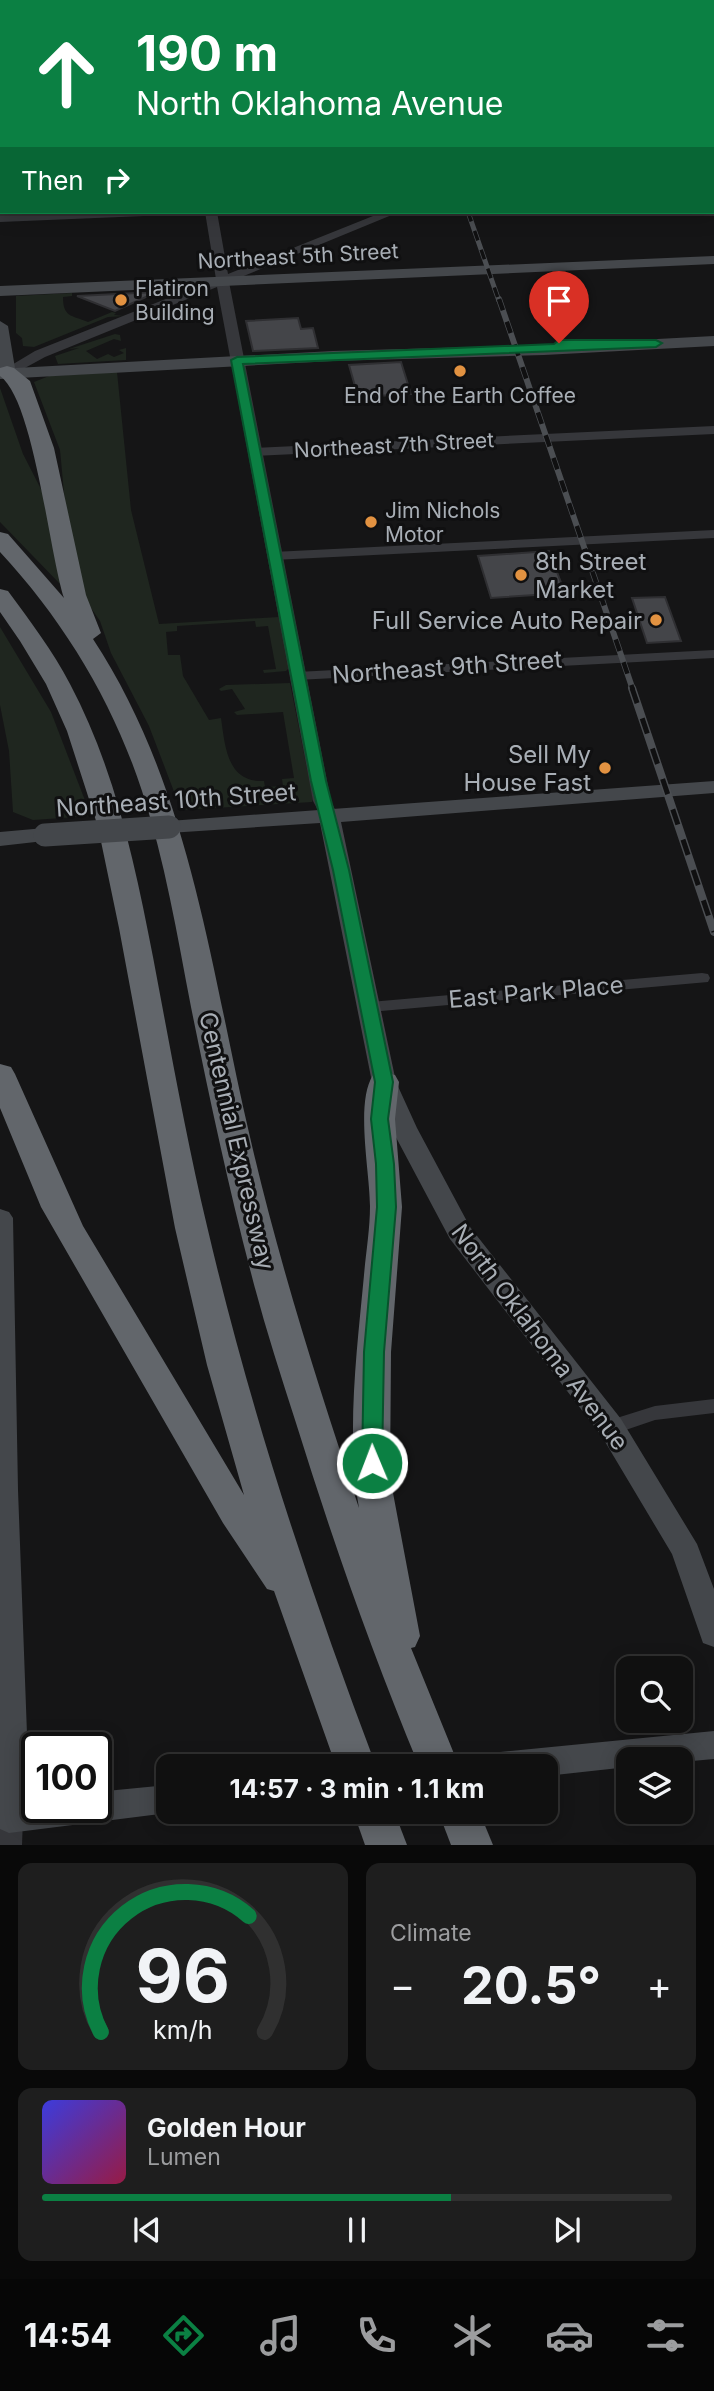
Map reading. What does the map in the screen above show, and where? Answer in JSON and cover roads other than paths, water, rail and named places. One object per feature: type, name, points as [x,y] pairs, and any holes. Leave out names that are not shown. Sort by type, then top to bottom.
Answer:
[{"type":"highway","points":[[3,373],[20,381],[43,448],[74,594],[111,688]]},
{"type":"highway","name":"Centennial Expressway","points":[[0,538],[53,601],[111,688],[155,790],[178,875],[232,1134],[276,1304],[327,1467],[415,1711],[434,1754]]},
{"type":"highway","points":[[0,596],[31,639],[58,687],[84,741],[103,793],[124,879],[172,1143],[210,1310],[263,1496],[352,1754]]},
{"type":"highway","points":[[0,1074],[19,1110],[44,1182],[67,1226],[236,1513],[299,1606]]},
{"type":"highway","points":[[384,1082],[380,1119],[386,1207],[373,1365],[372,1477],[415,1711]]},
{"type":"highway","points":[[378,1824],[386,1845]]},
{"type":"highway","points":[[463,1824],[472,1845]]},
{"type":"main road","points":[[579,265],[714,260]]},
{"type":"main road","points":[[270,262],[268,268],[272,272],[296,277]]},
{"type":"main road","name":"Northeast 5th Street","points":[[0,291],[430,271],[527,270],[579,265]]},
{"type":"main road","name":"Northeast 5th Street","points":[[430,271],[465,266],[579,265]]},
{"type":"main road","points":[[0,326],[3,373],[237,360],[714,341]]},
{"type":"main road","name":"Northeast 10th Street","points":[[0,839],[565,800],[613,793],[714,787]]},
{"type":"main road","name":"Northeast 10th Street","points":[[565,800],[614,802],[714,797]]},
{"type":"main road","name":"North Oklahoma Avenue","points":[[329,816],[384,1082],[404,1128],[458,1232],[611,1427],[686,1552],[714,1634]]},
{"type":"main road","points":[[0,1232],[3,1490],[11,1748],[4,1825]]},
{"type":"main road","points":[[558,1760],[714,1745]]},
{"type":"main road","points":[[112,1805],[156,1800]]},
{"type":"street","points":[[0,218],[96,214]]},
{"type":"street","name":"North Oklahoma Avenue","points":[[211,214],[297,677],[322,801],[329,816]]},
{"type":"street","points":[[3,373],[40,354],[388,214]]},
{"type":"street","name":"Northeast 7th Street","points":[[254,452],[714,430]]},
{"type":"street","points":[[274,556],[549,540],[714,534]]},
{"type":"street","name":"Northeast 9th Street","points":[[297,677],[597,658],[714,654]]},
{"type":"street","name":"East Park Place","points":[[370,1007],[702,978]]},
{"type":"street","points":[[611,1427],[665,1411],[714,1406]]},
{"type":"railway","points":[[469,214],[499,301]]},
{"type":"railway","points":[[499,299],[633,690]]},
{"type":"railway","points":[[632,688],[714,932]]},
{"type":"place","name":"Flatiron Building","points":[[121,300]]},
{"type":"place","name":"End of the Earth Coffee","points":[[460,371]]},
{"type":"place","name":"Jim Nichols Motor","points":[[371,522]]},
{"type":"place","name":"8th Street Market","points":[[521,575]]},
{"type":"place","name":"Full Service Auto Repair","points":[[656,620]]},
{"type":"place","name":"Sell My House Fast","points":[[605,768]]}]
